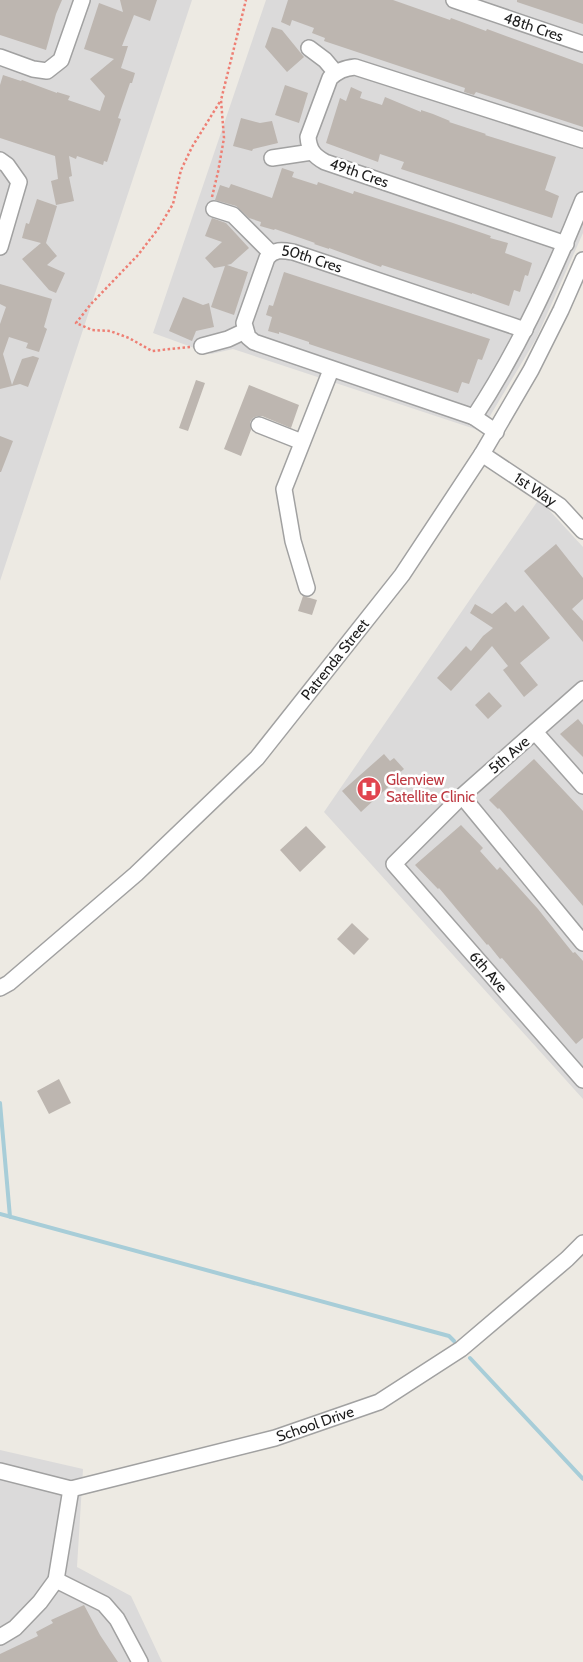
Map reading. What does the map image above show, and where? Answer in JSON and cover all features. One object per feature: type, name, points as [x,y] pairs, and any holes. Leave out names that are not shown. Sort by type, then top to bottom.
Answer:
[{"type":"street","points":[[0,57],[33,69],[47,71],[61,60],[82,0]]},
{"type":"street","name":"48th Cres","points":[[454,0],[583,44]]},
{"type":"street","points":[[309,48],[325,60],[336,73],[345,68],[355,67],[583,140]]},
{"type":"street","name":"49th Cres","points":[[336,73],[330,78],[308,138],[308,147],[325,162],[566,244]]},
{"type":"street","points":[[272,158],[312,152]]},
{"type":"street","points":[[0,160],[7,165],[20,182],[0,247]]},
{"type":"street","points":[[474,417],[500,378],[525,330],[566,244],[583,200]]},
{"type":"street","points":[[214,209],[233,215],[271,253]]},
{"type":"street","name":"50th Cres","points":[[245,331],[244,323],[264,267],[271,253],[284,250],[525,330]]},
{"type":"street","name":"Patrenda Street","points":[[0,988],[9,983],[136,874],[257,758],[402,574],[482,454],[535,361],[561,310],[583,260]]},
{"type":"street","points":[[202,346],[228,339],[245,331],[248,337],[263,347],[474,417],[496,432]]},
{"type":"street","points":[[307,588],[293,541],[284,489],[331,370]]},
{"type":"street","points":[[259,425],[302,442]]},
{"type":"street","name":"1st Way","points":[[482,454],[560,506],[583,531]]},
{"type":"street","name":"5th Ave","points":[[394,864],[462,796],[583,689]]},
{"type":"street","points":[[535,732],[583,786]]},
{"type":"street","points":[[462,796],[583,944]]},
{"type":"street","name":"6th Ave","points":[[394,864],[583,1080]]},
{"type":"street","name":"School Drive","points":[[0,1471],[72,1489],[274,1438],[380,1402],[461,1349],[567,1259],[583,1243]]},
{"type":"street","points":[[0,1637],[15,1628],[40,1602],[56,1580],[72,1489]]},
{"type":"street","points":[[56,1580],[104,1604],[117,1619],[140,1662]]},
{"type":"path","points":[[202,346],[152,351],[129,338],[110,331],[92,330],[76,323],[91,304],[138,255],[158,229],[173,204],[181,170],[192,147],[221,100],[246,0]]},
{"type":"path","points":[[214,209],[209,205],[218,172],[224,138],[221,100]]},
{"type":"shaded area","points":[[0,0],[192,0],[0,581]]},
{"type":"shaded area","points":[[266,0],[583,0],[583,233],[536,339],[481,431],[233,349],[211,354],[153,333]]},
{"type":"shaded area","points":[[539,499],[583,547],[583,1099],[324,812]]},
{"type":"shaded area","points":[[0,1450],[83,1469],[77,1567],[131,1596],[162,1662],[0,1662]]},
{"type":"building","points":[[0,0],[62,0],[46,50],[0,35]]},
{"type":"building","points":[[120,0],[157,0],[150,21],[134,15],[122,46],[128,46],[121,68],[135,73],[118,118],[121,119],[107,162],[104,161],[103,165],[77,156],[76,159],[69,156],[72,176],[69,177],[74,201],[56,205],[51,181],[58,179],[55,156],[0,138],[0,85],[3,75],[70,96],[68,100],[100,111],[105,96],[90,79],[114,59],[84,49],[99,3],[123,12]]},
{"type":"building","points":[[288,0],[393,0],[450,20],[451,18],[486,31],[487,29],[583,64],[583,127],[476,92],[474,95],[464,92],[465,88],[324,41],[325,38],[312,33],[314,28],[292,20],[290,26],[281,22]]},
{"type":"building","points":[[517,0],[583,0],[583,24],[517,2]]},
{"type":"building","points":[[272,27],[282,30],[304,57],[287,72],[265,47]]},
{"type":"building","points":[[285,85],[308,93],[299,123],[275,115]]},
{"type":"building","points":[[351,87],[362,92],[360,98],[382,105],[385,97],[485,135],[556,157],[545,190],[559,196],[552,218],[401,169],[404,162],[380,154],[378,162],[326,143],[340,98],[346,101]]},
{"type":"building","points":[[241,118],[260,123],[272,121],[278,143],[253,149],[252,151],[233,146]]},
{"type":"building","points":[[282,168],[294,172],[292,177],[317,185],[318,182],[353,194],[354,191],[508,243],[505,253],[532,263],[528,276],[525,275],[520,292],[514,290],[509,306],[382,265],[381,267],[275,229],[260,226],[261,222],[249,218],[236,206],[215,200],[220,185],[229,188],[231,184],[272,198]]},
{"type":"building","points":[[37,199],[57,206],[46,243],[57,256],[47,265],[65,273],[56,293],[49,290],[22,259],[41,243],[22,238],[26,223],[29,224]]},
{"type":"building","points":[[212,218],[226,223],[249,248],[231,264],[227,265],[248,272],[234,315],[211,307],[225,266],[214,268],[205,258],[222,242],[205,236]]},
{"type":"building","points":[[284,272],[490,339],[482,360],[478,359],[469,384],[462,382],[458,393],[309,344],[309,342],[279,332],[279,334],[268,331],[272,317],[266,315],[269,305],[273,306]]},
{"type":"building","points":[[0,284],[52,299],[44,327],[47,329],[39,352],[26,348],[28,343],[9,337],[3,354],[12,385],[22,359],[33,356],[39,358],[28,387],[20,384],[0,389],[0,324],[6,307],[0,304]]},
{"type":"building","points":[[183,297],[203,305],[209,303],[214,327],[196,331],[192,341],[169,331]]},
{"type":"building","points":[[196,380],[205,383],[188,431],[179,428]]},
{"type":"building","points":[[249,385],[299,405],[291,428],[262,416],[253,418],[250,422],[251,430],[241,456],[224,449]]},
{"type":"building","points":[[0,436],[13,441],[1,472],[0,472]]},
{"type":"building","points":[[556,544],[583,578],[583,599],[572,609],[583,621],[583,642],[524,571]]},
{"type":"building","points":[[303,596],[317,600],[312,615],[298,611]]},
{"type":"building","points":[[506,602],[515,612],[523,605],[550,638],[520,663],[538,685],[524,697],[503,670],[508,666],[492,646],[451,691],[437,678],[466,646],[471,651],[483,636],[493,628],[470,613],[475,604],[492,614]]},
{"type":"building","points":[[489,692],[502,706],[488,719],[475,705]]},
{"type":"building","points":[[578,719],[583,725],[583,757],[560,734]]},
{"type":"building","points":[[384,754],[390,761],[394,758],[404,769],[396,776],[398,778],[361,812],[342,791]]},
{"type":"building","points":[[534,759],[583,811],[583,906],[499,808],[489,800]]},
{"type":"building","points":[[461,825],[483,848],[480,851],[497,870],[500,867],[538,909],[573,953],[575,952],[583,961],[583,1038],[576,1044],[502,958],[500,959],[439,888],[415,865]]},
{"type":"building","points":[[306,826],[326,847],[300,872],[280,850]]},
{"type":"building","points":[[352,923],[369,939],[354,955],[337,939]]},
{"type":"building","points":[[59,1079],[71,1103],[49,1114],[37,1091]]},
{"type":"building","points":[[84,1605],[100,1635],[118,1662],[0,1662],[0,1654],[38,1636],[36,1632],[53,1623],[51,1620]]},
{"type":"waterway","points":[[0,1103],[10,1217]]},
{"type":"waterway","points":[[0,1214],[449,1336],[454,1341]]},
{"type":"waterway","points":[[470,1358],[583,1479]]},
{"type":"place","name":"Glenview Satellite Clinic","points":[[369,789]]}]
